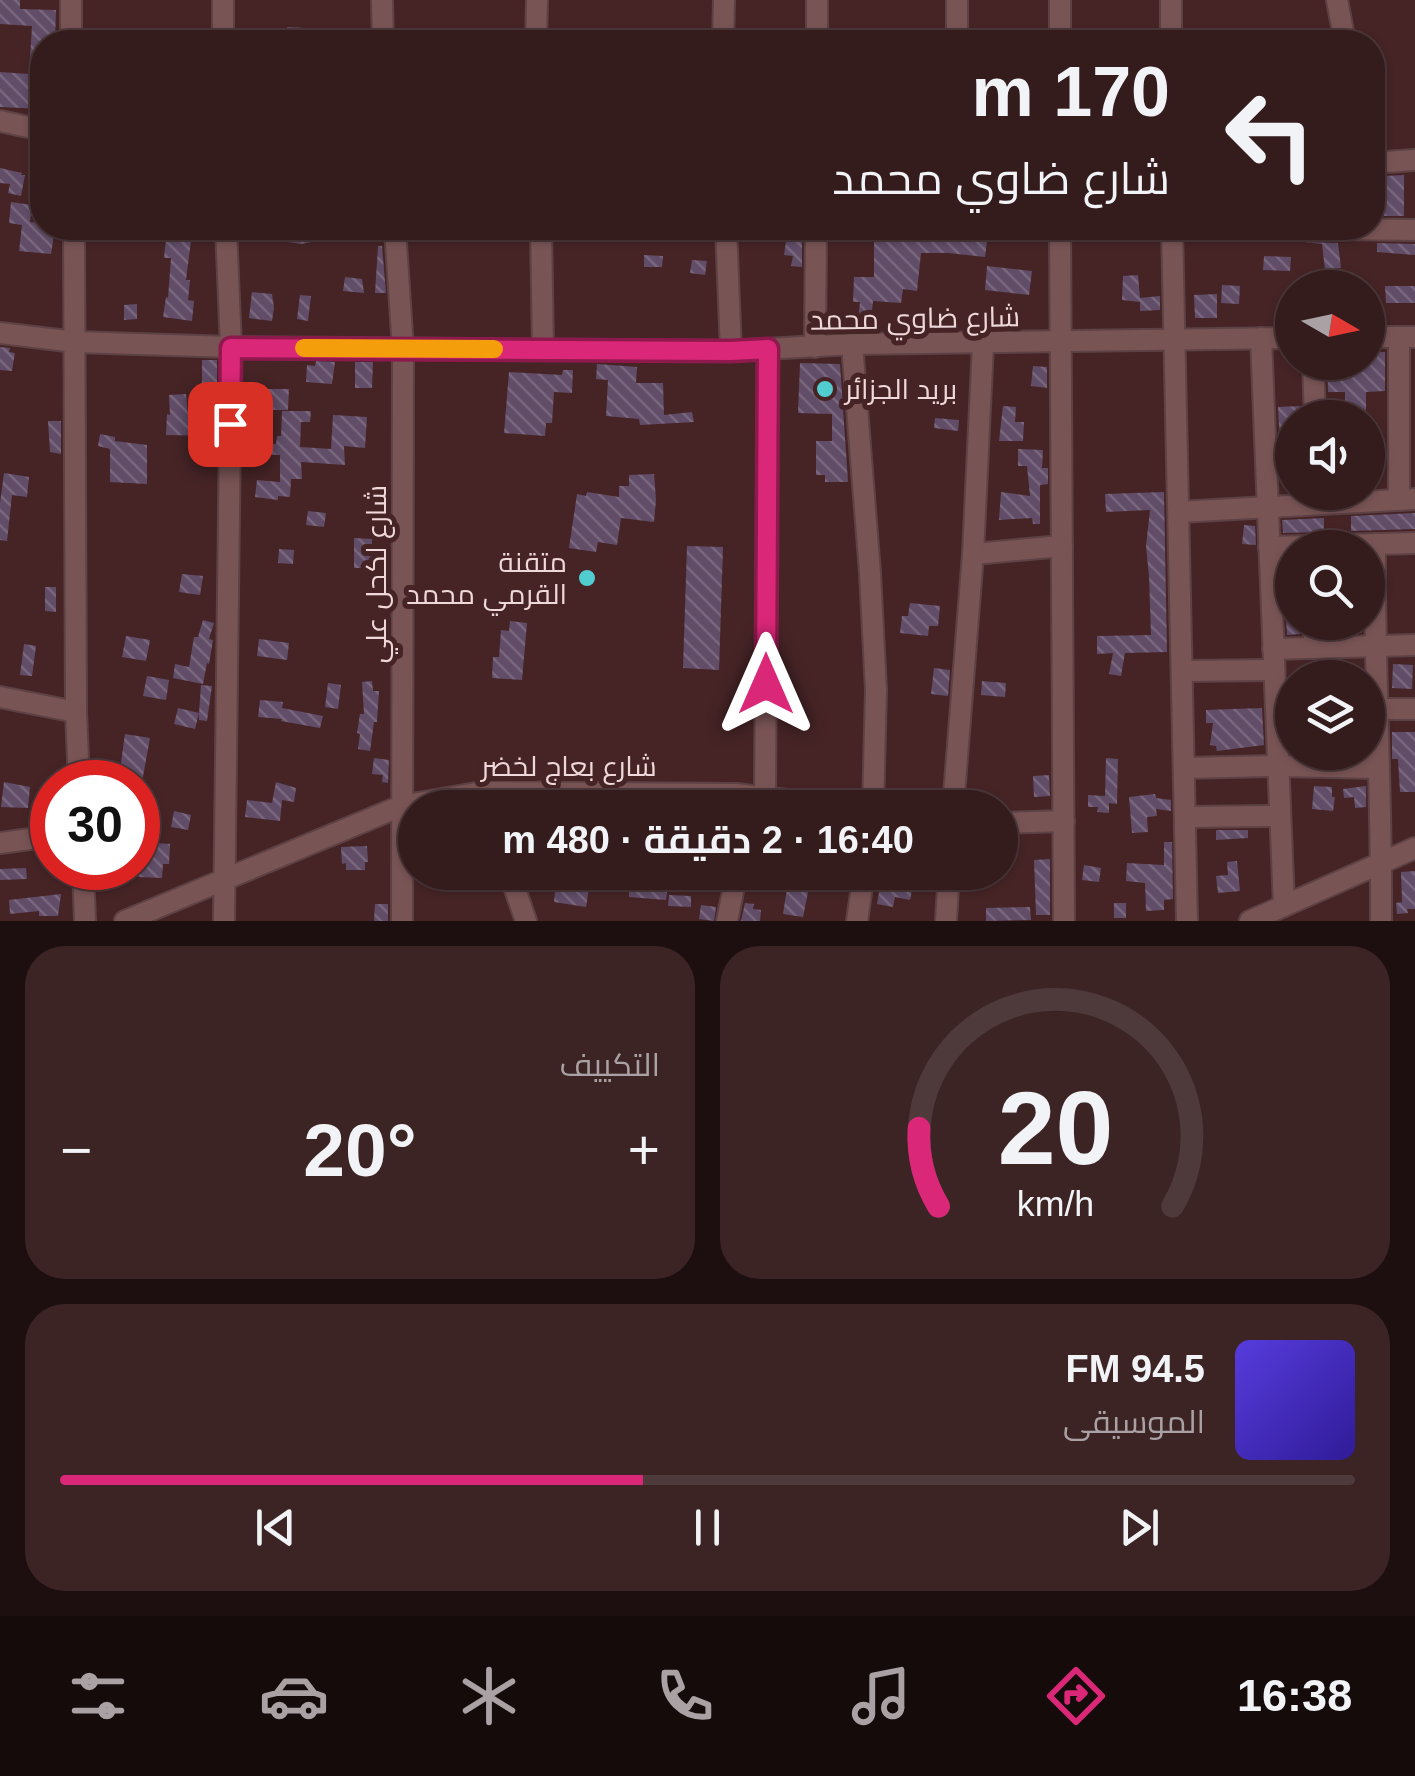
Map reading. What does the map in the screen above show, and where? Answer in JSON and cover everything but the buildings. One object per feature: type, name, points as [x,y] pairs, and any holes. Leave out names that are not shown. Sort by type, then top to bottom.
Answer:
[{"type":"street","points":[[71,0],[71,30]]},
{"type":"street","points":[[223,0],[223,30]]},
{"type":"street","points":[[382,0],[383,30]]},
{"type":"street","points":[[536,30],[537,0]]},
{"type":"street","points":[[723,30],[724,0]]},
{"type":"street","points":[[817,0],[817,30]]},
{"type":"street","points":[[957,0],[957,30]]},
{"type":"street","points":[[1060,0],[1060,30]]},
{"type":"street","points":[[1171,0],[1171,30]]},
{"type":"street","points":[[1338,0],[1343,30]]},
{"type":"street","points":[[0,121],[30,127]]},
{"type":"street","points":[[1385,162],[1415,160]]},
{"type":"street","points":[[1385,229],[1415,230]]},
{"type":"street","points":[[74,240],[78,760]]},
{"type":"street","points":[[224,921],[231,348],[226,240]]},
{"type":"street","name":"شارع لكحل علي","points":[[396,240],[403,349],[402,790]]},
{"type":"street","points":[[541,240],[543,350]]},
{"type":"street","points":[[726,240],[731,351]]},
{"type":"street","points":[[816,240],[816,346]]},
{"type":"street","points":[[1060,240],[1064,921]]},
{"type":"street","points":[[1172,240],[1190,917]]},
{"type":"street","name":"شارع ضاوي محمد","points":[[0,333],[76,342],[231,348],[731,351],[852,344],[1275,338]]},
{"type":"street","points":[[1407,337],[1407,499]]},
{"type":"street","points":[[1261,338],[1275,664]]},
{"type":"street","points":[[852,344],[876,690],[873,790]]},
{"type":"street","points":[[955,790],[974,554],[983,344]]},
{"type":"street","points":[[755,790],[768,349]]},
{"type":"street","points":[[1178,512],[1275,505]]},
{"type":"street","points":[[1385,544],[1415,543]]},
{"type":"street","points":[[974,554],[1062,546]]},
{"type":"street","points":[[1269,548],[1275,548]]},
{"type":"street","points":[[1314,640],[1314,648]]},
{"type":"street","points":[[1374,640],[1374,660]]},
{"type":"street","points":[[1182,671],[1274,659],[1314,648],[1415,645]]},
{"type":"street","points":[[0,697],[76,712]]},
{"type":"street","points":[[1385,709],[1415,709]]},
{"type":"street","points":[[1184,768],[1275,766]]},
{"type":"street","points":[[1277,770],[1284,906]]},
{"type":"street","points":[[1378,770],[1381,921]]},
{"type":"street","name":"شارع بعاج لخضر","points":[[125,921],[398,807]]},
{"type":"street","points":[[1185,817],[1280,816]]},
{"type":"street","points":[[1018,822],[1064,821]]},
{"type":"street","points":[[0,843],[30,839]]},
{"type":"street","points":[[1250,921],[1415,848]]},
{"type":"street","points":[[83,890],[85,921]]},
{"type":"street","name":"شارع لكحل علي","points":[[402,890],[402,921]]},
{"type":"street","points":[[515,890],[526,921]]},
{"type":"street","points":[[728,921],[734,890]]},
{"type":"street","points":[[857,921],[861,890]]},
{"type":"street","points":[[946,921],[948,890]]},
{"type":"slow traffic","points":[[304,348],[494,349]]},
{"type":"place","name":"بريد الجزائر","points":[[825,389]]},
{"type":"place","name":"متقنة القرمي محمد","points":[[587,578]]},
{"type":"route","points":[[230,424],[231,348],[768,349],[766,684]]}]
